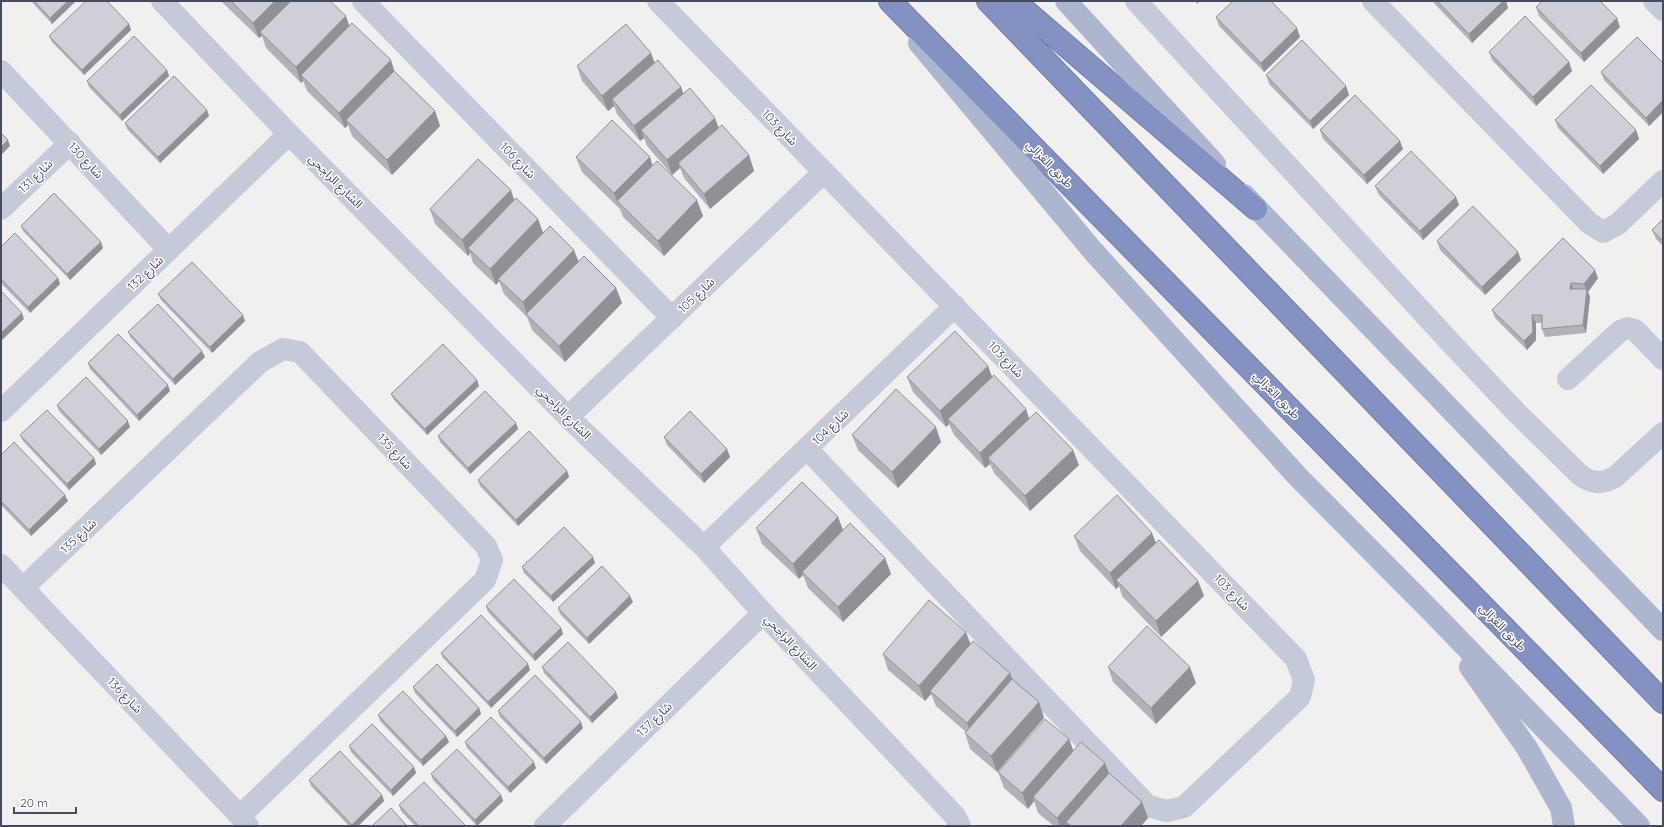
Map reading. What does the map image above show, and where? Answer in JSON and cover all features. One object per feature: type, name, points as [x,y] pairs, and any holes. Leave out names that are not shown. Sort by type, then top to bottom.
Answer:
[{"type":"highway","name":"طريق الغزالي","points":[[890,1],[1663,790]]},
{"type":"highway","points":[[988,1],[1663,702]]},
{"type":"highway","points":[[1014,1],[1256,209]]},
{"type":"main road","points":[[883,1],[1093,251],[1299,478],[1432,612],[1639,826]]},
{"type":"main road","points":[[1066,1],[1256,209],[1598,560],[1663,630]]},
{"type":"main road","points":[[1598,560],[1663,613]]},
{"type":"main road","points":[[1432,612],[1527,748],[1561,808],[1564,826]]},
{"type":"street","name":"الشارع الراجحي","points":[[162,1],[289,134],[568,417],[704,547],[763,613],[954,816],[960,826]]},
{"type":"street","name":"شارع 106","points":[[363,1],[672,318]]},
{"type":"street","name":"شارع 103","points":[[658,1],[1296,659],[1304,680],[1300,697],[1184,807],[1167,811],[1148,806],[807,449]]},
{"type":"street","points":[[1136,1],[1450,342],[1516,412],[1580,475],[1592,482],[1600,483],[1608,481],[1615,477],[1663,433]]},
{"type":"street","points":[[1373,1],[1590,223],[1602,232],[1618,224],[1663,181]]},
{"type":"street","points":[[1654,1],[1663,10]]},
{"type":"street","name":"شارع 130","points":[[1,71],[169,250]]},
{"type":"street","name":"شارع 132","points":[[1,411],[289,134]]},
{"type":"street","name":"شارع 131","points":[[1,209],[70,143]]},
{"type":"street","name":"شارع 105","points":[[568,417],[824,172]]},
{"type":"street","name":"شارع 104","points":[[704,547],[955,306]]},
{"type":"street","points":[[1568,379],[1620,331],[1628,328],[1635,330],[1663,359]]},
{"type":"street","name":"شارع 135","points":[[23,588],[260,362],[283,349],[300,352],[481,540],[486,546],[492,560],[485,580],[244,821]]},
{"type":"street","name":"شارع 136","points":[[1,565],[244,821]]},
{"type":"street","name":"شارع 137","points":[[544,826],[763,613]]},
{"type":"building","points":[[34,1],[68,1],[50,18]]},
{"type":"building","points":[[86,1],[107,1],[129,24],[82,70],[49,36]]},
{"type":"building","points":[[231,1],[275,1],[253,23]]},
{"type":"building","points":[[291,1],[330,1],[346,16],[296,67],[260,32]]},
{"type":"building","points":[[1233,1],[1271,1],[1297,28],[1261,63],[1216,17]]},
{"type":"building","points":[[1437,1],[1503,1],[1469,34]]},
{"type":"building","points":[[1542,1],[1600,1],[1617,18],[1581,53],[1536,7]]},
{"type":"building","points":[[1525,16],[1569,62],[1533,97],[1489,52]]},
{"type":"building","points":[[352,23],[391,60],[339,113],[301,75]]},
{"type":"building","points":[[626,24],[651,53],[602,96],[577,66]]},
{"type":"building","points":[[134,36],[167,70],[120,115],[87,81]]},
{"type":"building","points":[[1637,37],[1663,63],[1663,100],[1646,118],[1601,72]]},
{"type":"building","points":[[1302,40],[1346,86],[1310,121],[1266,75]]},
{"type":"building","points":[[658,60],[681,87],[634,126],[612,99]]},
{"type":"building","points":[[394,71],[435,111],[387,160],[346,120]]},
{"type":"building","points":[[174,76],[207,110],[158,157],[125,123]]},
{"type":"building","points":[[1591,85],[1636,130],[1600,166],[1555,120]]},
{"type":"building","points":[[690,88],[715,118],[667,160],[641,130]]},
{"type":"building","points":[[1355,95],[1400,141],[1364,175],[1320,130]]},
{"type":"building","points":[[612,120],[650,157],[614,193],[576,157]]},
{"type":"building","points":[[722,125],[749,155],[704,194],[678,163]]},
{"type":"building","points":[[1,133],[8,140],[1,147]]},
{"type":"building","points":[[1411,151],[1456,197],[1420,231],[1375,186]]},
{"type":"building","points":[[478,159],[511,190],[462,240],[430,209]]},
{"type":"building","points":[[657,161],[697,200],[658,241],[617,201]]},
{"type":"building","points":[[54,193],[101,242],[67,274],[21,226]]},
{"type":"building","points":[[516,198],[538,219],[490,269],[468,248]]},
{"type":"building","points":[[1473,206],[1518,252],[1482,287],[1437,241]]},
{"type":"building","points":[[1663,219],[1663,241],[1652,230]]},
{"type":"building","points":[[550,226],[574,250],[523,302],[498,279]]},
{"type":"building","points":[[15,233],[58,278],[28,307],[1,279],[1,247]]},
{"type":"building","points":[[1563,238],[1595,270],[1584,284],[1571,283],[1570,289],[1587,289],[1583,325],[1542,329],[1542,315],[1532,315],[1533,332],[1524,341],[1492,310]]},
{"type":"building","points":[[584,256],[616,288],[559,346],[526,314]]},
{"type":"building","points":[[192,262],[243,315],[210,347],[158,294]]},
{"type":"building","points":[[1,291],[22,313],[1,333]]},
{"type":"building","points":[[158,304],[202,351],[173,379],[128,332]]},
{"type":"building","points":[[955,331],[988,366],[940,411],[907,377]]},
{"type":"building","points":[[118,334],[168,385],[137,415],[88,363]]},
{"type":"building","points":[[443,344],[477,380],[425,429],[391,394]]},
{"type":"building","points":[[994,375],[1026,409],[980,453],[948,419]]},
{"type":"building","points":[[86,377],[128,421],[99,449],[57,405]]},
{"type":"building","points":[[896,389],[936,427],[892,472],[852,435]]},
{"type":"building","points":[[485,391],[516,423],[468,468],[438,436]]},
{"type":"building","points":[[47,410],[94,458],[67,484],[20,435]]},
{"type":"building","points":[[690,411],[727,449],[701,474],[664,437]]},
{"type":"building","points":[[1036,412],[1073,450],[1025,496],[988,458]]},
{"type":"building","points":[[529,431],[567,471],[516,520],[478,480]]},
{"type":"building","points":[[14,442],[65,495],[29,530],[1,501],[1,455]]},
{"type":"building","points":[[802,482],[838,517],[793,564],[756,528]]},
{"type":"building","points":[[1117,495],[1152,533],[1110,573],[1074,536]]},
{"type":"building","points":[[850,523],[885,558],[838,607],[802,572]]},
{"type":"building","points":[[564,527],[593,557],[551,596],[522,567]]},
{"type":"building","points":[[1159,540],[1198,581],[1156,621],[1116,580]]},
{"type":"building","points":[[602,566],[630,596],[587,638],[558,608]]},
{"type":"building","points":[[514,579],[561,628],[533,655],[486,606]]},
{"type":"building","points":[[929,600],[966,632],[919,686],[883,654]]},
{"type":"building","points":[[481,615],[528,664],[488,702],[441,653]]},
{"type":"building","points":[[1147,626],[1190,667],[1151,708],[1108,667]]},
{"type":"building","points":[[973,641],[1010,673],[967,723],[930,691]]},
{"type":"building","points":[[568,642],[616,692],[590,717],[542,667]]},
{"type":"building","points":[[437,664],[479,708],[455,731],[413,687]]},
{"type":"building","points":[[535,675],[581,722],[544,758],[498,711]]},
{"type":"building","points":[[1012,679],[1039,702],[991,756],[965,733]]},
{"type":"building","points":[[403,691],[446,736],[421,760],[378,715]]},
{"type":"building","points":[[491,717],[534,762],[508,787],[465,742]]},
{"type":"building","points":[[1045,719],[1069,739],[1022,793],[998,772]]},
{"type":"building","points":[[372,724],[414,767],[391,790],[349,746]]},
{"type":"building","points":[[1081,742],[1105,763],[1057,818],[1033,797]]},
{"type":"building","points":[[457,749],[501,795],[475,820],[431,774]]},
{"type":"building","points":[[340,751],[382,795],[352,825],[309,780]]},
{"type":"building","points":[[1109,773],[1142,802],[1121,826],[1071,826],[1066,822]]},
{"type":"building","points":[[424,782],[466,826],[419,826],[399,805]]},
{"type":"building","points":[[391,808],[407,826],[372,826]]}]
